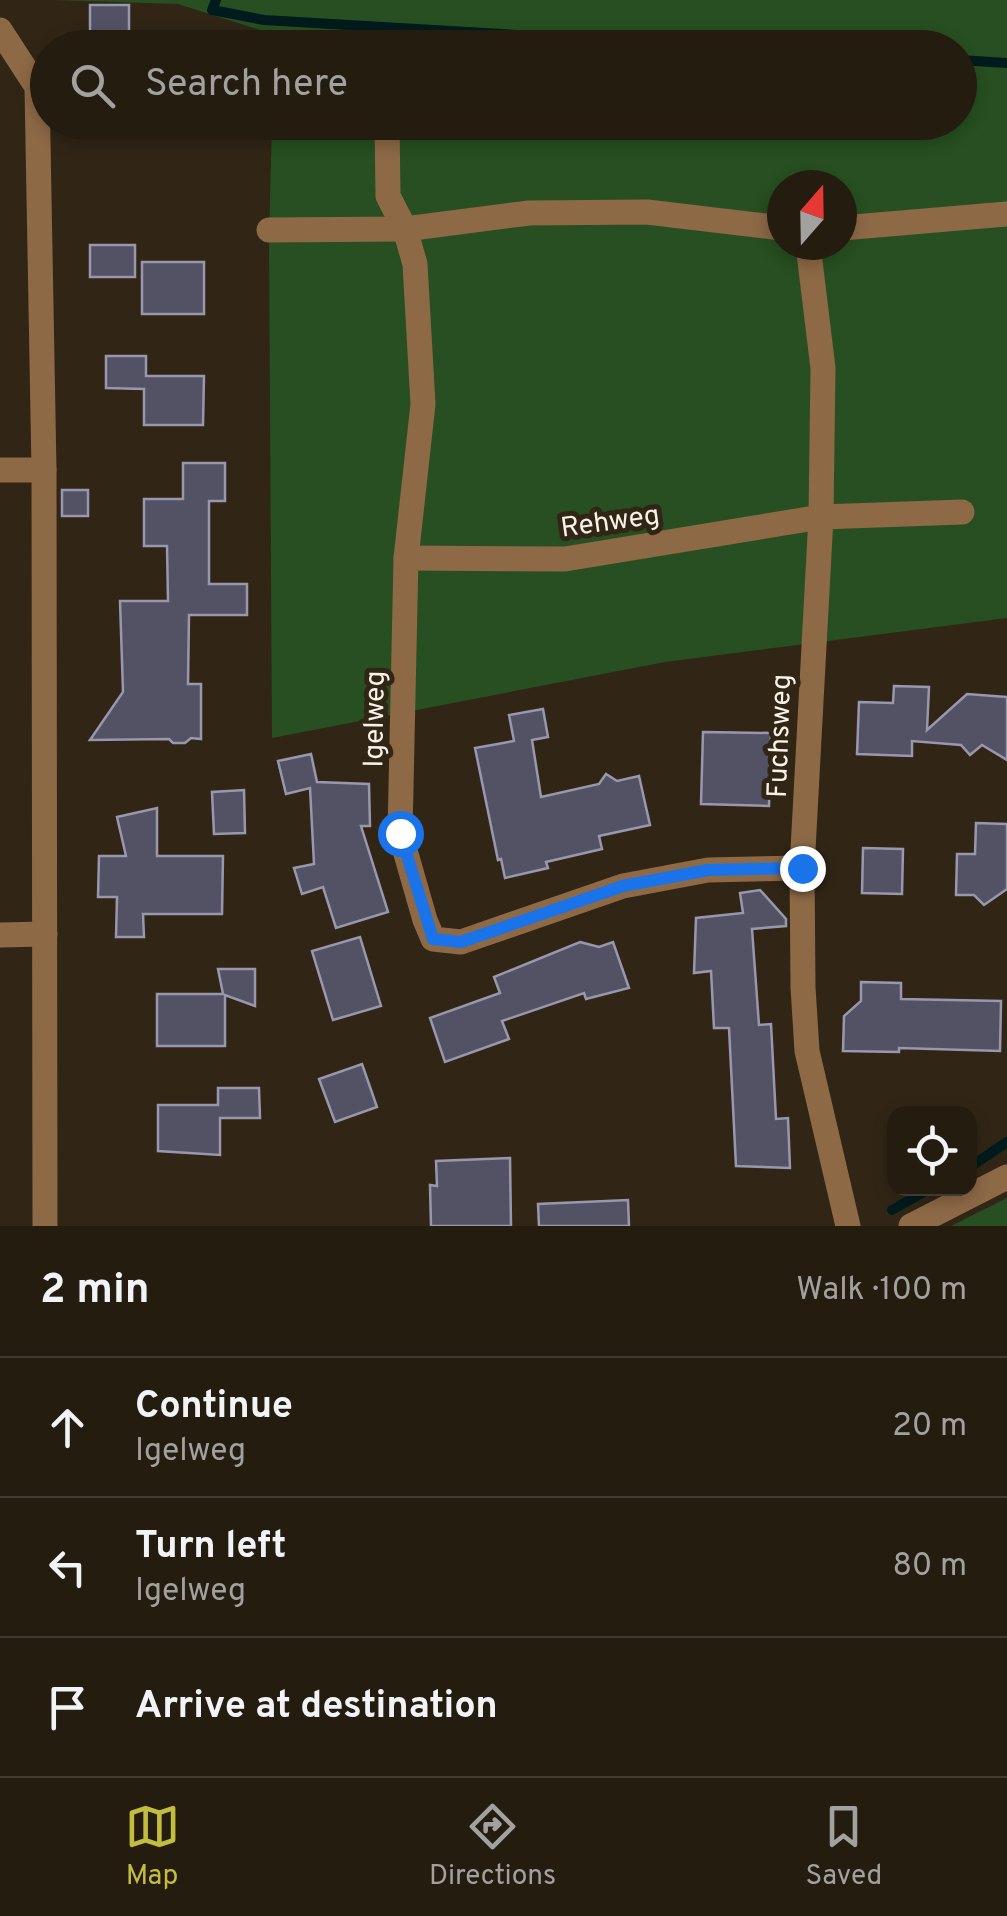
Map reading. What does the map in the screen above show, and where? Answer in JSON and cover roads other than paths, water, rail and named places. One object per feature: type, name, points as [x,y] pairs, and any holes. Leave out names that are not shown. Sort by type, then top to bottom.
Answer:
[{"type":"street","points":[[0,30],[30,76]]},
{"type":"street","points":[[38,140],[44,470],[44,1226]]},
{"type":"street","name":"Igelweg","points":[[386,140],[388,196],[405,229],[415,264],[423,404],[406,558],[400,833],[433,939],[461,942],[623,886],[708,870],[802,868]]},
{"type":"street","points":[[269,230],[405,229],[529,212],[647,212],[767,226]]},
{"type":"street","points":[[857,227],[1007,214]]},
{"type":"street","name":"Fuchsweg","points":[[810,260],[823,368],[821,518],[802,868],[803,987],[807,1051],[848,1226]]},
{"type":"street","points":[[0,470],[44,470]]},
{"type":"street","name":"Rehweg","points":[[406,558],[564,559],[821,518],[962,512]]},
{"type":"street","points":[[0,935],[45,934]]},
{"type":"street","points":[[911,1226],[1007,1177]]},
{"type":"waterway","points":[[216,0],[212,10],[264,20],[433,30]]},
{"type":"waterway","points":[[977,61],[1007,63]]},
{"type":"waterway","points":[[977,1162],[1007,1142]]},
{"type":"waterway","points":[[892,1210],[917,1196]]}]
